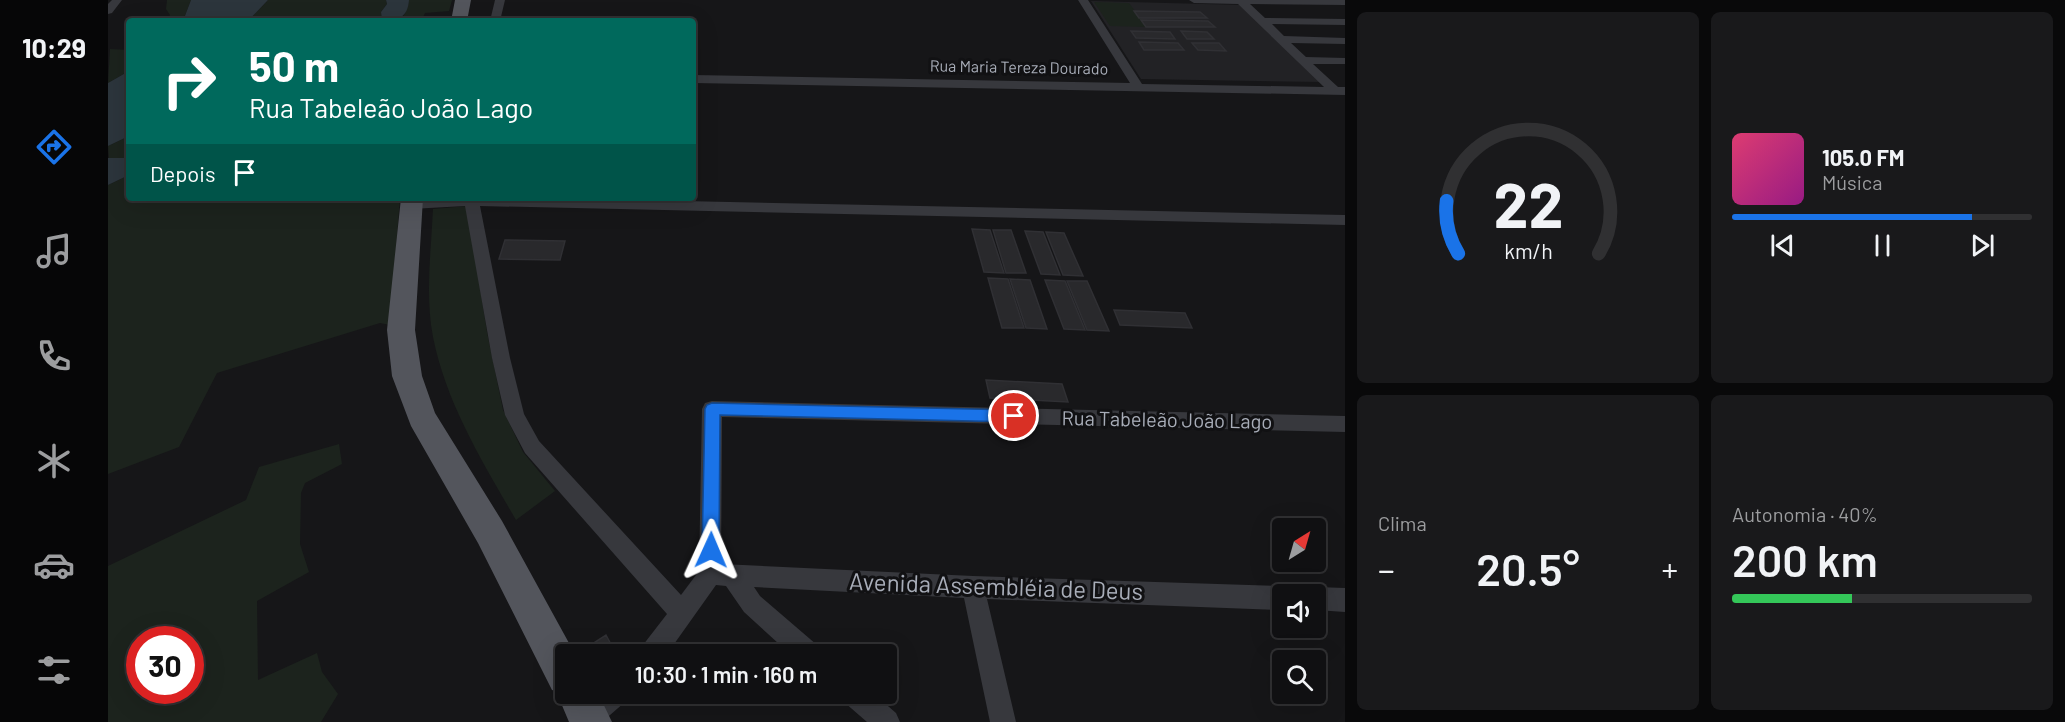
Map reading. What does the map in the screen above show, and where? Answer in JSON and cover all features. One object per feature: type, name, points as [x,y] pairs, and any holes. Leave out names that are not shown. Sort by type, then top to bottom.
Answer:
[{"type":"main road","points":[[460,18],[463,0]]},
{"type":"main road","points":[[411,201],[401,330],[406,376],[422,417],[490,532],[555,655]]},
{"type":"street","points":[[108,11],[117,0]]},
{"type":"street","points":[[496,18],[500,0]]},
{"type":"street","points":[[1083,0],[1138,86]]},
{"type":"street","points":[[1194,0],[1345,2]]},
{"type":"street","points":[[1241,1],[1302,60],[1340,91]]},
{"type":"street","points":[[1262,21],[1345,22]]},
{"type":"street","points":[[1281,39],[1345,41]]},
{"type":"street","points":[[1302,60],[1345,61]]},
{"type":"street","name":"Rua Maria Tereza Dourado","points":[[696,79],[1340,91]]},
{"type":"street","points":[[471,201],[501,358],[515,415],[532,447],[682,614]]},
{"type":"street","points":[[554,201],[1345,220]]},
{"type":"street","name":"Rua Tabeleão João Lago","points":[[722,575],[712,409],[1343,428]]},
{"type":"street","points":[[660,644],[682,614],[722,575],[797,644]]},
{"type":"street","name":"Avenida Assembléia de Deus","points":[[722,575],[973,587],[1272,597]]},
{"type":"street","points":[[973,587],[1003,722]]},
{"type":"street","points":[[1326,599],[1345,600]]},
{"type":"street","points":[[866,704],[887,722]]},
{"type":"shaded area","points":[[167,0],[191,0],[184,18],[168,18],[170,15],[166,9]]},
{"type":"shaded area","points":[[191,0],[268,0],[251,18],[184,18]]},
{"type":"shaded area","points":[[268,0],[386,0],[387,4],[381,12],[382,18],[251,18]]},
{"type":"shaded area","points":[[386,0],[409,0],[404,15],[399,18],[382,18],[381,12],[387,4]]},
{"type":"shaded area","points":[[409,0],[452,0],[449,11],[425,13],[422,18],[402,18]]},
{"type":"shaded area","points":[[1091,1],[1242,5],[1322,82],[1141,79]]},
{"type":"shaded area","points":[[1094,2],[1129,3],[1147,27],[1110,26]]},
{"type":"shaded area","points":[[110,49],[126,50],[126,73],[108,83]]},
{"type":"shaded area","points":[[126,73],[126,137],[108,146],[108,83]]},
{"type":"shaded area","points":[[126,137],[126,158],[109,160],[108,146]]},
{"type":"shaded area","points":[[108,158],[126,158],[126,176],[108,185]]},
{"type":"shaded area","points":[[126,176],[126,201],[400,201],[390,325],[380,323],[217,373],[179,447],[108,474],[108,185]]},
{"type":"shaded area","points":[[467,206],[487,332],[503,410],[523,452],[555,491],[516,520],[456,409],[433,337],[429,289],[433,209]]},
{"type":"shaded area","points":[[339,444],[342,464],[305,483],[301,493],[300,544],[309,572],[257,601],[258,680],[317,653],[322,672],[338,694],[321,722],[108,722],[108,566],[246,500],[259,467]]},
{"type":"building","points":[[1134,11],[1200,12],[1207,18],[1139,18]]},
{"type":"building","points":[[1141,20],[1208,21],[1215,27],[1146,27]]},
{"type":"building","points":[[1131,31],[1170,32],[1175,39],[1136,38]]},
{"type":"building","points":[[1181,31],[1207,32],[1214,39],[1187,39]]},
{"type":"building","points":[[1139,42],[1178,43],[1184,50],[1144,50]]},
{"type":"building","points":[[1192,43],[1219,43],[1226,51],[1198,50]]},
{"type":"building","points":[[972,229],[990,230],[1004,273],[984,272]]},
{"type":"building","points":[[993,230],[1011,230],[1026,273],[1006,273]]},
{"type":"building","points":[[1025,231],[1043,232],[1060,275],[1041,274]]},
{"type":"building","points":[[1046,232],[1064,233],[1083,276],[1063,275]]},
{"type":"building","points":[[505,240],[565,241],[560,260],[499,259]]},
{"type":"building","points":[[988,278],[1008,279],[1024,328],[1002,328]]},
{"type":"building","points":[[1010,279],[1030,280],[1047,329],[1026,328]]},
{"type":"building","points":[[1045,280],[1065,281],[1085,330],[1064,329]]},
{"type":"building","points":[[1067,281],[1087,281],[1109,331],[1087,330]]},
{"type":"building","points":[[1114,310],[1185,313],[1192,328],[1120,325]]},
{"type":"building","points":[[986,380],[1062,384],[1068,402],[990,398]]},
{"type":"building","points":[[606,635],[611,644],[592,644]]},
{"type":"route","points":[[711,550],[712,409],[1014,416]]}]
